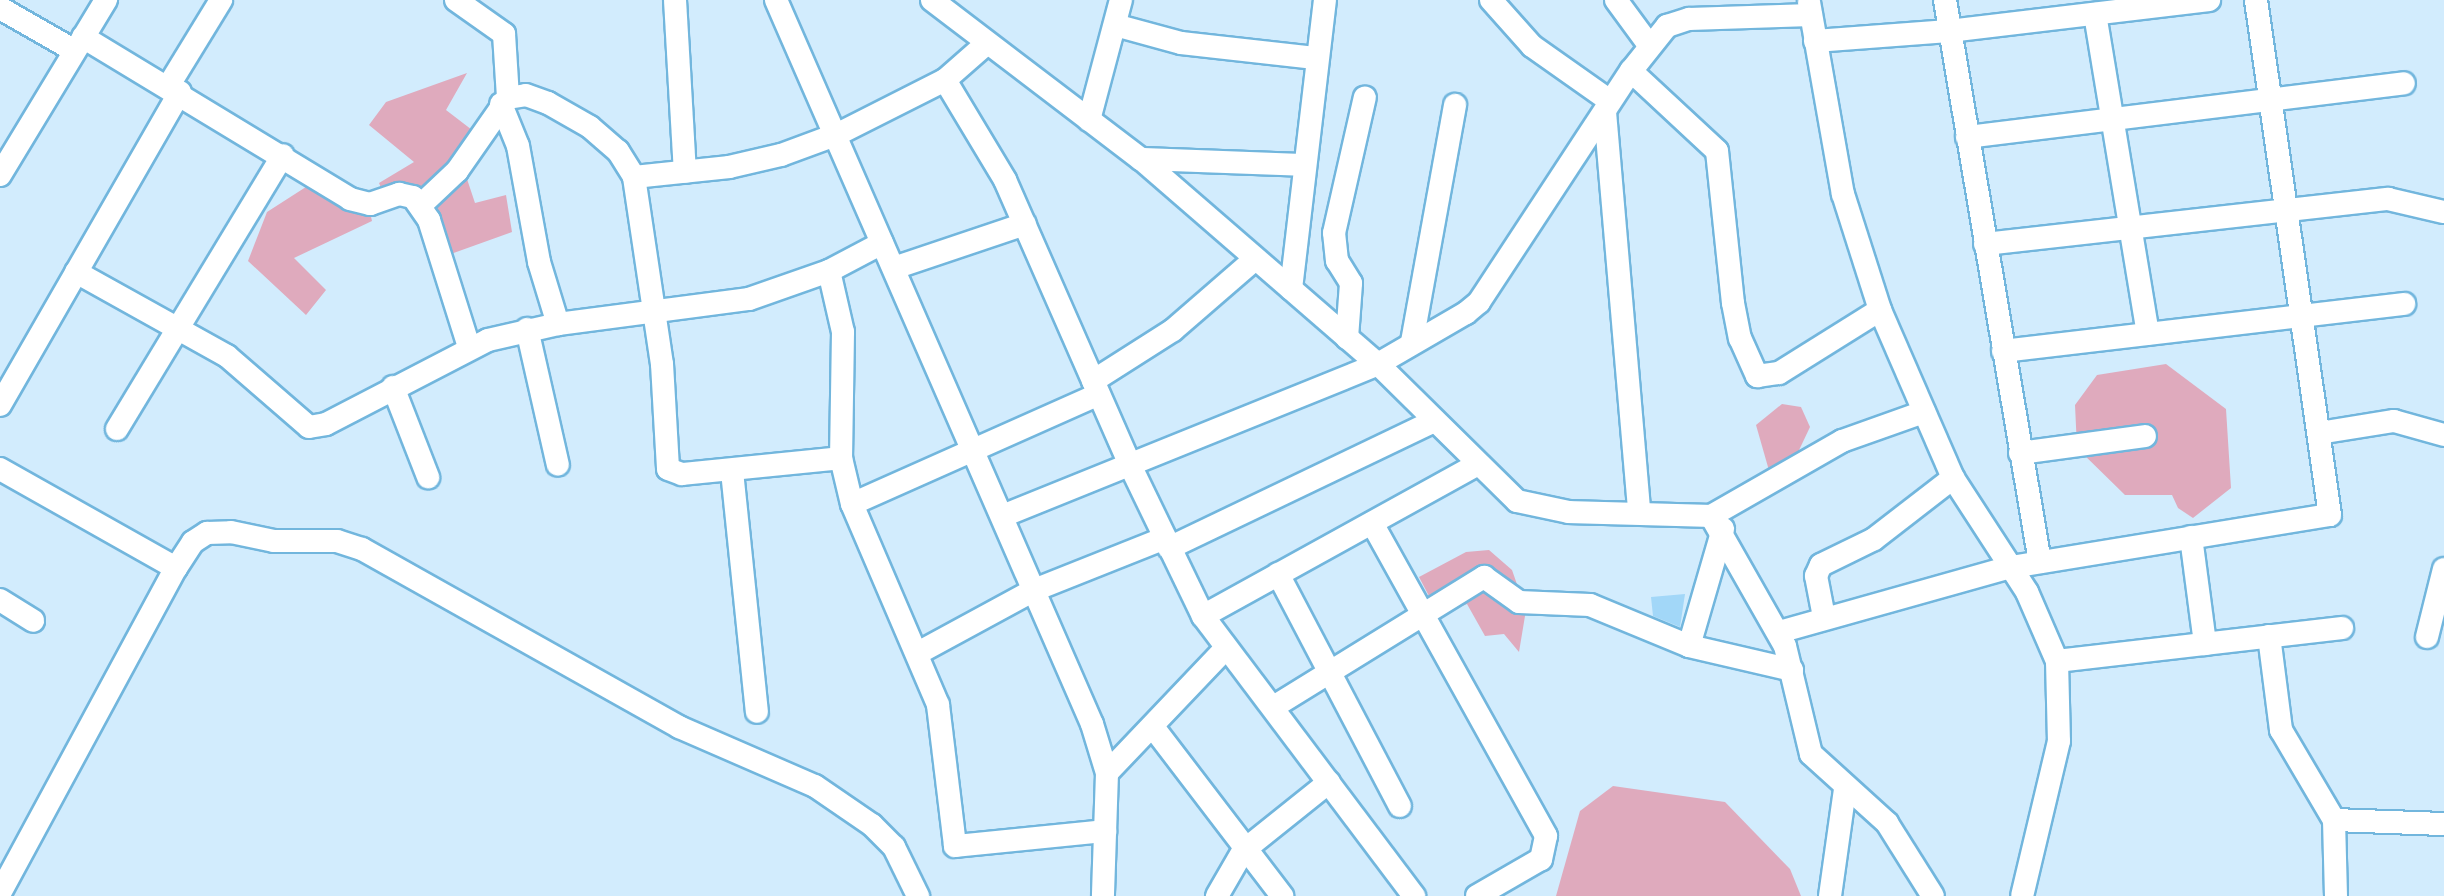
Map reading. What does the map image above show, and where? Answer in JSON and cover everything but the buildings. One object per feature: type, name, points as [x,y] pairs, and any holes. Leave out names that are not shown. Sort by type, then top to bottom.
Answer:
[{"type":"street","points":[[0,175],[106,0]]},
{"type":"street","points":[[0,405],[76,272],[221,0]]},
{"type":"street","points":[[456,0],[504,34],[504,101],[518,146],[539,262],[558,324]]},
{"type":"street","points":[[675,0],[685,172]]},
{"type":"street","points":[[776,0],[975,446],[1005,515],[1032,591],[1092,724],[1107,773],[1105,895]]},
{"type":"street","points":[[932,0],[1141,159],[1378,364],[1477,465],[1517,501],[1539,508],[1639,512],[1717,522],[1842,441],[1924,412]]},
{"type":"street","points":[[1089,120],[1121,0]]},
{"type":"street","points":[[1291,289],[1315,58],[1325,0]]},
{"type":"street","points":[[1491,0],[1532,46],[1608,106],[1639,512]]},
{"type":"street","points":[[1616,0],[1649,45]]},
{"type":"street","points":[[1945,0],[2040,562]]},
{"type":"street","points":[[1815,41],[1949,31],[2209,0]]},
{"type":"street","points":[[1779,632],[1824,617],[1904,601],[2011,567],[2330,515],[2256,0]]},
{"type":"street","points":[[0,8],[174,88],[359,204],[405,193],[422,204],[469,347]]},
{"type":"street","points":[[1005,515],[1378,364],[1479,302],[1631,71],[1667,26],[1689,19],[1810,8],[1843,194],[1880,310],[1953,478],[2011,567],[2057,661],[2059,741],[2022,896]]},
{"type":"street","points":[[2095,14],[2148,334]]},
{"type":"street","points":[[1115,25],[1181,43],[1315,58]]},
{"type":"street","points":[[634,177],[753,164],[838,134],[945,80],[986,44]]},
{"type":"street","points":[[1631,71],[1717,151],[1735,315],[1757,376],[1779,373],[1880,310]]},
{"type":"street","points":[[945,80],[1005,180],[1130,465],[1203,616],[1225,649],[1275,706],[1408,893]]},
{"type":"street","points":[[1967,137],[2404,83]]},
{"type":"street","points":[[422,204],[457,171],[504,101],[526,95],[548,103],[590,127],[618,151],[634,177],[652,315],[662,364],[666,466],[682,474],[841,458]]},
{"type":"street","points":[[1347,338],[1351,283],[1337,261],[1334,233],[1365,97]]},
{"type":"street","points":[[1412,342],[1455,105]]},
{"type":"street","points":[[117,429],[175,326],[283,155]]},
{"type":"street","points":[[1141,159],[1304,165]]},
{"type":"street","points":[[1985,244],[2388,199],[2444,212]]},
{"type":"street","points":[[894,268],[1025,224]]},
{"type":"street","points":[[76,272],[175,326],[247,371],[309,427],[326,424],[469,347],[527,329],[652,315],[749,299],[829,271],[882,243]]},
{"type":"street","points":[[852,504],[1096,387],[1173,330],[1255,259]]},
{"type":"street","points":[[829,271],[843,332],[841,458],[852,504],[892,604],[918,653],[938,705],[958,849],[1105,831]]},
{"type":"street","points":[[2003,351],[2404,304]]},
{"type":"street","points":[[527,329],[558,465]]},
{"type":"street","points":[[393,387],[428,477]]},
{"type":"street","points":[[918,653],[1032,591],[1167,543],[1434,421]]},
{"type":"street","points":[[2319,433],[2394,421],[2444,435]]},
{"type":"street","points":[[2020,453],[2145,436]]},
{"type":"street","points":[[1203,616],[1477,465]]},
{"type":"street","points":[[0,469],[176,568]]},
{"type":"street","points":[[732,471],[757,712]]},
{"type":"street","points":[[1824,617],[1816,576],[1821,565],[1874,539],[1953,478]]},
{"type":"street","points":[[1717,522],[1779,632],[1792,670],[1804,741],[1845,789],[1905,844],[1933,896]]},
{"type":"street","points":[[1689,646],[1717,522]]},
{"type":"street","points":[[1372,523],[1546,836],[1546,854],[1541,859],[1477,896]]},
{"type":"street","points":[[0,893],[176,568],[193,542],[207,533],[274,541],[324,539],[362,549],[679,727],[841,801],[894,847],[918,896]]},
{"type":"street","points":[[2191,537],[2205,644]]},
{"type":"street","points":[[2427,637],[2444,569]]},
{"type":"street","points":[[1278,574],[1400,806]]},
{"type":"street","points":[[1275,706],[1328,669],[1484,577],[1519,602],[1590,605],[1689,646],[1792,670]]},
{"type":"street","points":[[0,600],[33,621]]},
{"type":"street","points":[[2057,661],[2342,628]]},
{"type":"street","points":[[2269,636],[2281,730],[2334,820],[2336,896]]},
{"type":"street","points":[[1107,773],[1225,649]]},
{"type":"street","points":[[1153,727],[1243,851],[1282,896]]},
{"type":"street","points":[[1217,896],[1243,851],[1329,782]]},
{"type":"street","points":[[1830,896],[1845,789]]},
{"type":"street","points":[[2334,820],[2444,824]]},
{"type":"shaded area","points":[[467,73],[446,110],[476,133],[466,176],[475,203],[506,195],[512,232],[448,255],[407,195],[384,195],[379,183],[414,162],[369,125],[386,102]]},
{"type":"shaded area","points":[[323,176],[368,204],[372,221],[294,258],[326,290],[306,315],[248,261],[267,212]]},
{"type":"shaded area","points":[[2166,364],[2226,409],[2231,488],[2193,518],[2178,508],[2172,495],[2125,495],[2077,448],[2075,405],[2097,375]]},
{"type":"shaded area","points":[[1782,404],[1801,407],[1810,427],[1792,465],[1772,481],[1756,425]]},
{"type":"shaded area","points":[[1489,550],[1512,570],[1526,610],[1519,652],[1504,634],[1485,636],[1467,604],[1439,615],[1419,577],[1466,552]]},
{"type":"shaded area","points":[[1613,786],[1725,802],[1790,869],[1801,896],[1556,896],[1580,811]]}]
